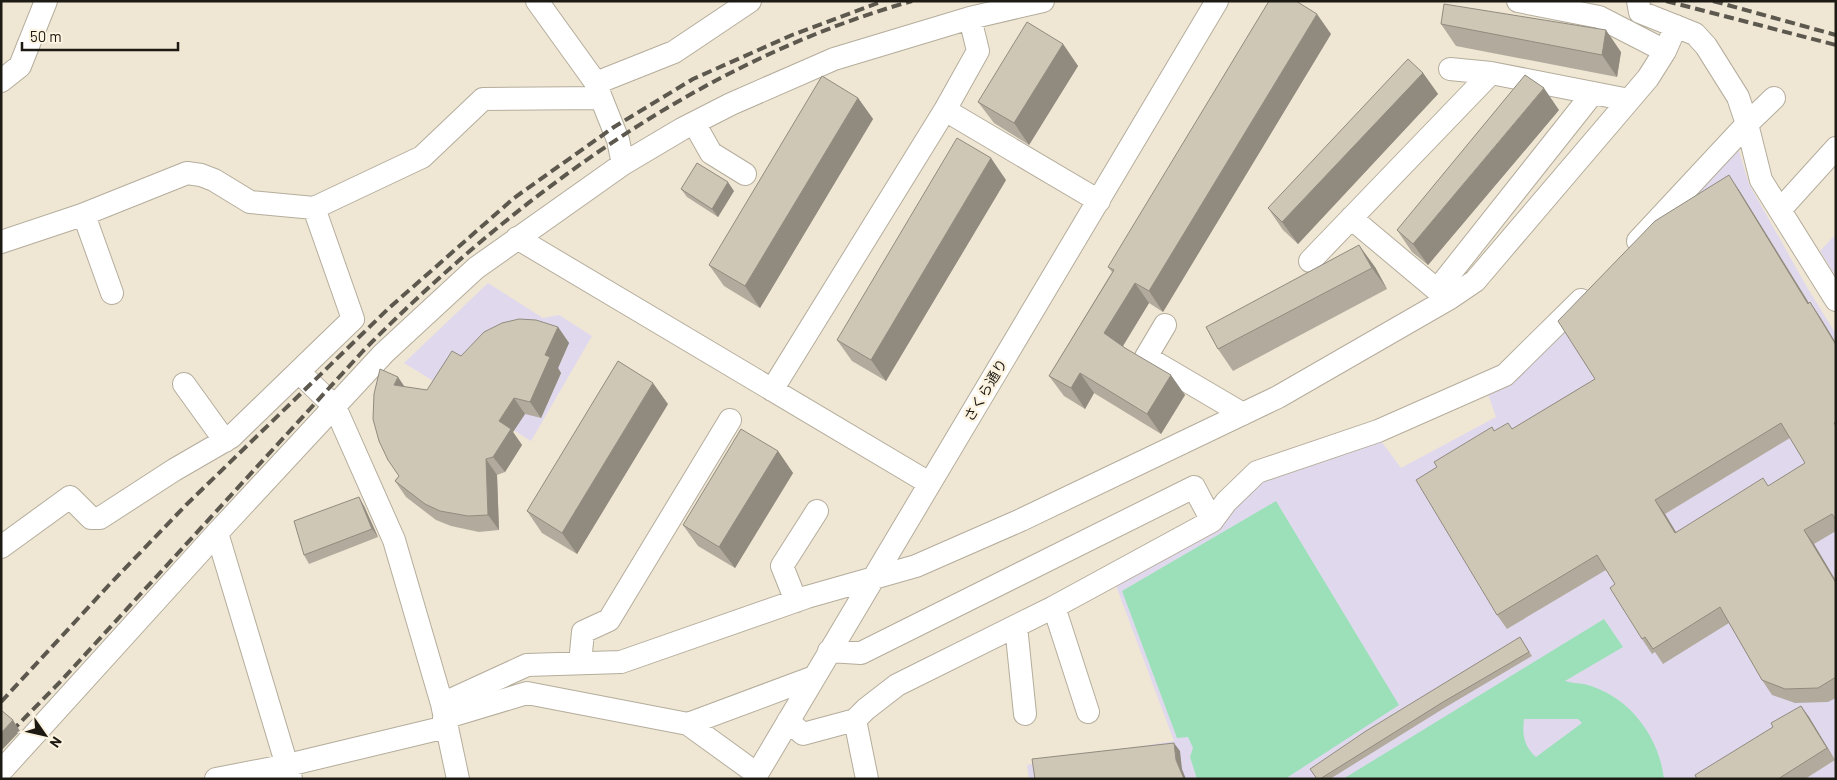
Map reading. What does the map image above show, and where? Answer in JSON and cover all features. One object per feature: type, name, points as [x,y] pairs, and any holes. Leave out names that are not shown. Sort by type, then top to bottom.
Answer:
[{"type":"street","points":[[1,81],[20,66],[46,1]]},
{"type":"street","points":[[537,1],[599,90],[618,140],[623,164]]},
{"type":"street","points":[[1,242],[84,214],[187,173],[201,175],[214,180],[250,202],[314,208],[422,157],[483,99],[599,90],[674,52],[750,1]]},
{"type":"street","points":[[2,769],[217,532],[384,353],[476,268],[623,164],[694,123],[740,100],[834,59],[970,18],[1043,1]]},
{"type":"street","name":"さくら通り","points":[[755,777],[928,483],[1217,1]]},
{"type":"street","points":[[1518,1],[1599,17],[1665,51]]},
{"type":"street","points":[[1638,1],[1640,12],[1695,34],[1706,46],[1738,97],[1761,180],[1836,300]]},
{"type":"street","points":[[772,390],[945,110],[978,51],[970,18]]},
{"type":"street","points":[[444,716],[527,665],[621,662],[796,600],[916,566],[1021,520],[1278,397],[1444,294],[1475,282],[1648,78],[1665,51],[1676,26]]},
{"type":"street","points":[[1450,69],[1491,73],[1629,100]]},
{"type":"street","points":[[1310,261],[1491,73]]},
{"type":"street","points":[[1444,294],[1593,93]]},
{"type":"street","points":[[1622,258],[1747,124],[1774,98]]},
{"type":"street","points":[[945,110],[1098,201]]},
{"type":"street","points":[[694,123],[711,153],[744,174]]},
{"type":"street","points":[[1780,210],[1836,148]]},
{"type":"street","points":[[1,547],[70,497],[91,518],[100,518],[174,470],[225,441],[353,318],[314,208]]},
{"type":"street","points":[[84,214],[112,293]]},
{"type":"street","points":[[1351,218],[1444,294]]},
{"type":"street","points":[[517,238],[928,483]]},
{"type":"street","points":[[788,721],[803,734],[855,720],[897,685],[1054,607],[1212,521],[1226,502],[1257,472],[1378,431],[1505,376],[1596,286]]},
{"type":"street","points":[[1165,325],[1146,357],[1244,414]]},
{"type":"street","points":[[298,372],[335,406],[394,540],[444,716],[458,779]]},
{"type":"street","points":[[184,384],[225,441]]},
{"type":"street","points":[[580,663],[583,632],[609,620],[730,420]]},
{"type":"street","points":[[829,651],[861,653],[1194,487],[1212,521]]},
{"type":"street","points":[[796,600],[782,566],[817,511]]},
{"type":"street","points":[[217,532],[290,772]]},
{"type":"street","points":[[1054,607],[1088,712]]},
{"type":"street","points":[[1016,626],[1025,714]]},
{"type":"street","points":[[688,724],[814,677]]},
{"type":"street","points":[[216,779],[290,772],[444,716],[527,693],[688,724],[755,777]]},
{"type":"street","points":[[855,720],[867,779]]},
{"type":"shaded area","points":[[1737,145],[1749,184],[1808,289],[1836,334],[1836,779],[1029,779],[1027,765],[1174,741],[1115,583],[1233,505],[1261,479],[1381,441],[1401,468],[1496,417],[1488,394]]},
{"type":"shaded area","points":[[1836,234],[1836,277],[1820,251]]},
{"type":"shaded area","points":[[488,283],[543,318],[559,315],[592,336],[531,441],[404,363]]},
{"type":"green space","points":[[1276,501],[1399,705],[1285,779],[1197,779],[1190,757],[1193,748],[1188,737],[1177,738],[1122,591]]},
{"type":"green space","points":[[1604,619],[1623,647],[1565,681],[1600,689],[1627,707],[1639,719],[1656,747],[1664,779],[1343,779]],"holes":[[[1524,719],[1578,719],[1582,723],[1536,757],[1526,744],[1523,730]]]},
{"type":"building","points":[[1269,1],[1296,1],[1317,14],[1149,291],[1135,283],[1104,333],[1125,348],[1171,375],[1147,414],[1080,373],[1071,388],[1049,376],[1114,270],[1108,267]]},
{"type":"building","points":[[1444,4],[1606,30],[1602,55],[1441,24]]},
{"type":"building","points":[[1027,22],[1063,44],[1014,123],[978,102]]},
{"type":"building","points":[[1408,59],[1423,73],[1282,222],[1268,208]]},
{"type":"building","points":[[1525,75],[1544,88],[1413,244],[1397,230]]},
{"type":"building","points":[[822,76],[858,98],[745,286],[709,265]]},
{"type":"building","points":[[957,138],[991,158],[871,360],[837,340]]},
{"type":"building","points":[[697,163],[728,182],[712,209],[681,189]]},
{"type":"building","points":[[1729,175],[1808,304],[1810,302],[1836,345],[1836,421],[1834,423],[1836,426],[1836,520],[1832,514],[1804,530],[1836,583],[1836,677],[1818,688],[1785,689],[1762,680],[1720,607],[1653,649],[1645,637],[1642,639],[1610,588],[1615,584],[1597,555],[1497,615],[1416,480],[1437,467],[1434,462],[1492,427],[1494,431],[1508,423],[1512,429],[1595,379],[1558,321],[1655,221]],"holes":[[[1781,423],[1805,463],[1768,486],[1763,478],[1675,533],[1655,500]]]},
{"type":"building","points":[[1359,245],[1372,268],[1218,349],[1206,327]]},
{"type":"building","points":[[519,319],[536,320],[558,327],[545,355],[550,357],[530,402],[514,398],[499,421],[511,429],[493,457],[486,459],[488,515],[468,516],[440,511],[425,504],[395,481],[399,476],[388,460],[379,441],[373,419],[374,394],[380,369],[398,377],[394,385],[427,390],[452,351],[461,356],[484,332],[502,323]]},
{"type":"building","points":[[618,361],[653,383],[562,533],[527,511]]},
{"type":"building","points":[[741,429],[778,451],[719,547],[683,525]]},
{"type":"building","points":[[359,497],[372,529],[304,555],[294,521]]},
{"type":"building","points":[[1520,637],[1529,652],[1443,702],[1320,779],[1317,779],[1310,769],[1366,731]]},
{"type":"building","points":[[1801,706],[1827,748],[1778,779],[1697,779],[1695,775],[1773,727],[1771,723]]},
{"type":"building","points":[[1,710],[13,720],[1,733]]},
{"type":"building","points":[[1174,743],[1176,760],[1184,779],[1035,779],[1032,759]]},
{"type":"railway","points":[[1,742],[60,682],[363,351],[422,294],[484,239],[548,188],[615,140],[685,97],[758,59],[834,27],[912,1]]},
{"type":"railway","points":[[1666,1],[1836,45]]},
{"type":"railway","points":[[1713,1],[1836,35]]},
{"type":"railway","points":[[1,702],[186,505],[389,308],[514,198],[614,127],[693,79],[792,35],[878,3]]}]
